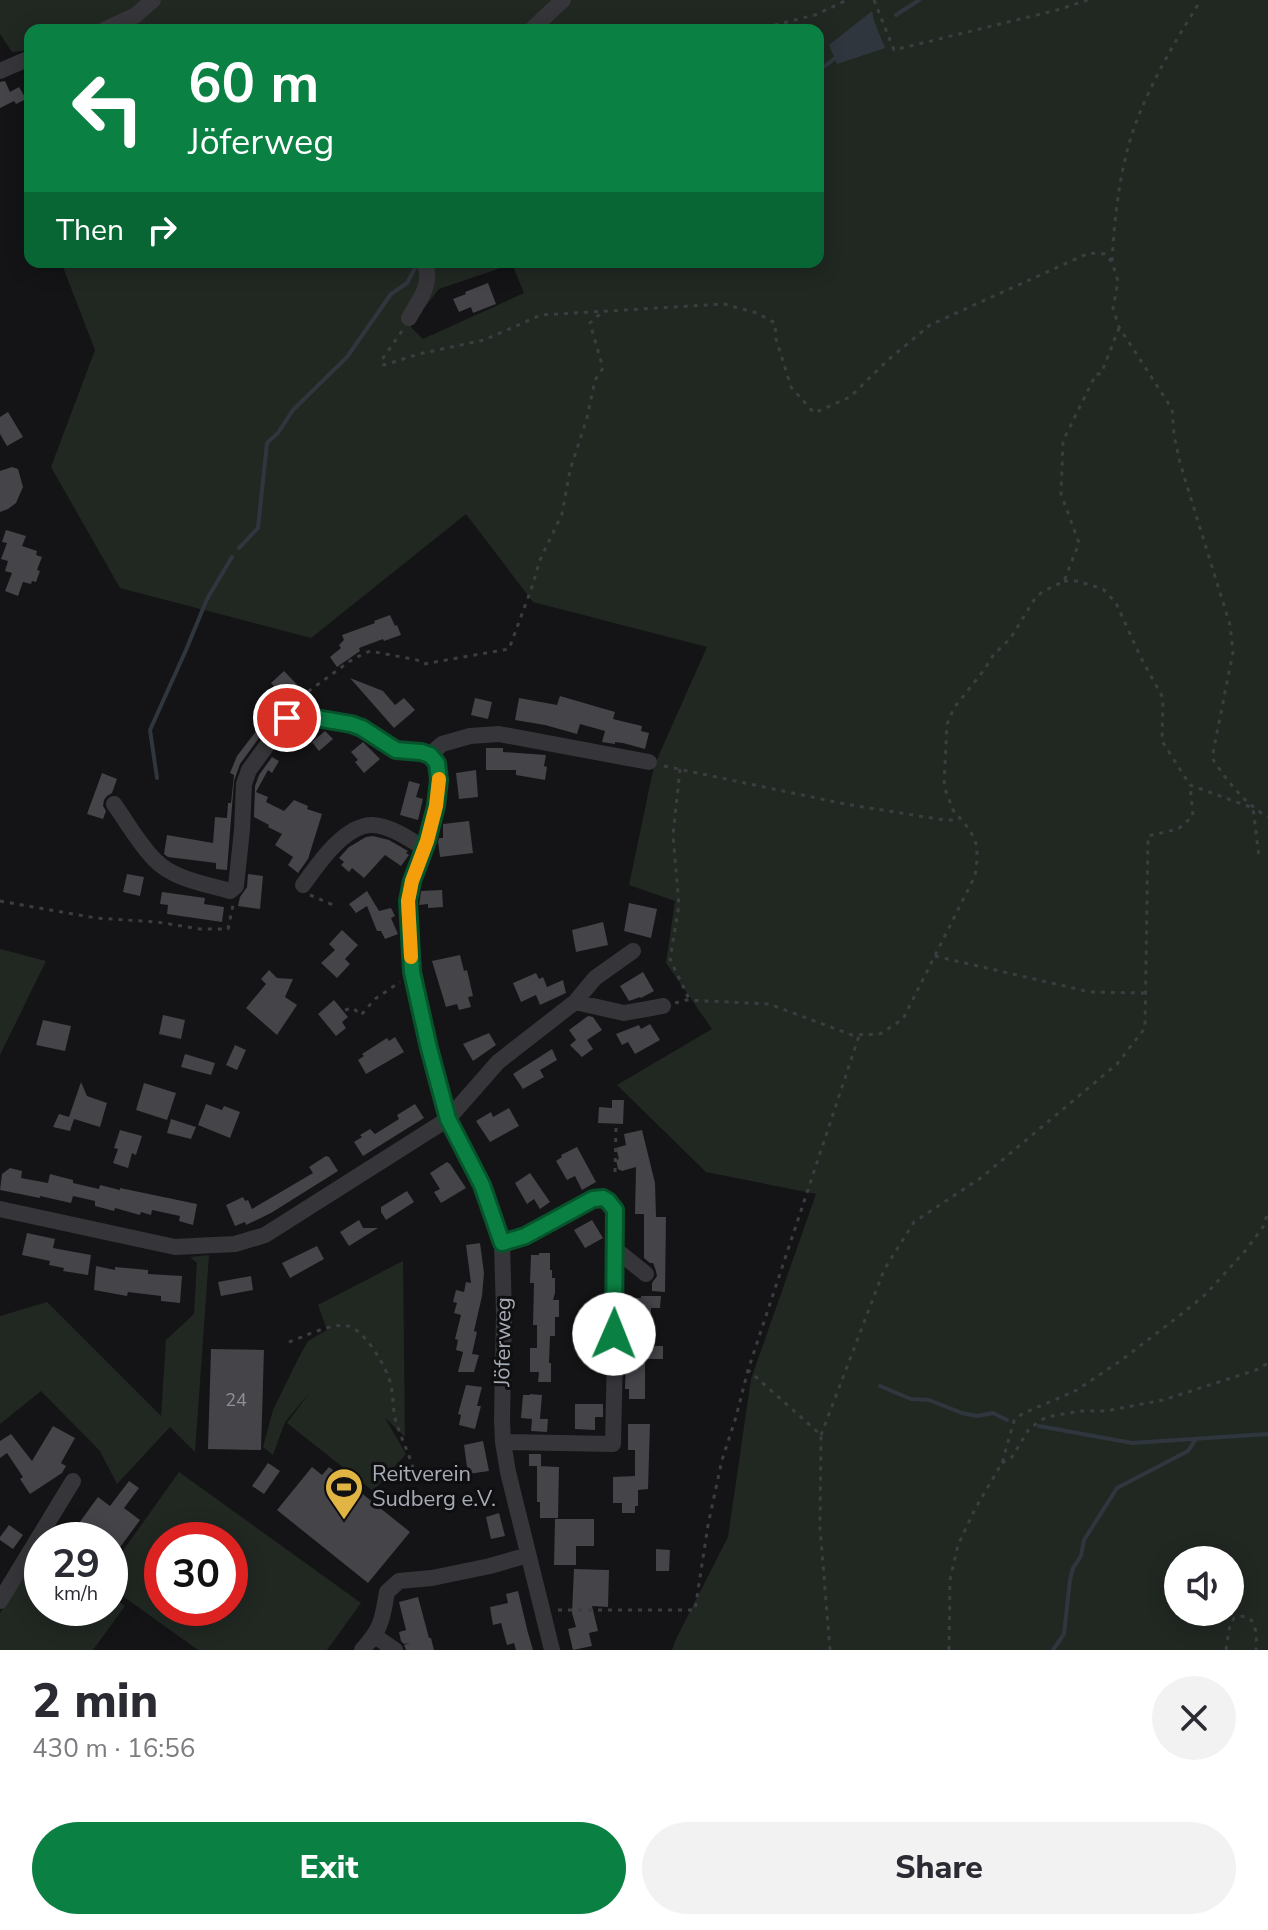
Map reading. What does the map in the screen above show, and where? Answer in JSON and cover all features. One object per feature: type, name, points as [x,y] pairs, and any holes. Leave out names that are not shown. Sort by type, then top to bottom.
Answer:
[{"type":"street","points":[[117,24],[136,15],[153,0]]},
{"type":"street","points":[[537,24],[563,0]]},
{"type":"street","points":[[0,71],[24,61]]},
{"type":"street","points":[[409,318],[428,283],[426,268]]},
{"type":"street","points":[[114,804],[155,860],[168,870],[230,891],[236,886],[244,784],[249,770],[287,718],[304,716],[351,724],[396,750],[430,755],[442,744],[470,736],[499,734],[649,762]]},
{"type":"street","name":"Jöferweg","points":[[430,755],[437,763],[439,780],[436,806],[408,901],[412,972],[448,1119],[482,1185],[502,1243],[503,1442],[552,1650]]},
{"type":"street","points":[[303,885],[347,833],[362,825],[389,829],[424,848]]},
{"type":"street","points":[[0,1209],[175,1247],[235,1244],[265,1235],[448,1119],[498,1062],[575,1002],[595,978],[633,951]]},
{"type":"street","points":[[575,1002],[624,1013],[663,1006]]},
{"type":"street","points":[[502,1243],[525,1236],[593,1199],[608,1201],[615,1210],[614,1334]]},
{"type":"street","points":[[615,1249],[646,1274]]},
{"type":"street","points":[[503,1442],[613,1444],[615,1353]]},
{"type":"street","points":[[0,1601],[73,1481]]},
{"type":"street","points":[[362,1650],[381,1624],[387,1592],[399,1581],[432,1578],[528,1555]]},
{"type":"street","points":[[375,1636],[395,1650]]},
{"type":"path","points":[[779,24],[815,15],[847,0]]},
{"type":"path","points":[[874,0],[894,50],[1088,0]]},
{"type":"path","points":[[1112,262],[1122,171],[1138,116],[1167,57],[1201,0]]},
{"type":"path","points":[[409,318],[381,361],[384,365],[484,340],[541,315],[724,304],[757,313],[775,323],[776,339],[791,387],[814,413],[850,397],[930,325],[1089,253],[1105,254],[1112,262],[1118,281],[1113,309],[1119,327],[1172,409],[1180,463],[1230,625],[1233,652],[1212,758],[1236,792],[1253,808],[1259,857]]},
{"type":"path","points":[[287,718],[310,690],[353,659],[370,651],[424,664],[509,649],[540,560],[562,514],[570,470],[587,418],[595,380],[603,368],[590,323],[602,312]]},
{"type":"path","points":[[1064,581],[1079,543],[1061,494],[1063,441],[1096,374],[1101,374],[1119,327]]},
{"type":"path","points":[[663,1006],[690,1001],[769,1004],[852,1035],[880,1034],[903,1019],[975,876],[977,846],[970,830],[953,810],[944,786],[947,724],[954,708],[994,654],[1010,639],[1042,592],[1064,581],[1077,581],[1103,589],[1116,603],[1163,698],[1162,741],[1190,785],[1193,816],[1178,829],[1148,836],[1145,1028],[1117,1064],[982,1177],[914,1222],[884,1270],[821,1435],[820,1528],[830,1650]]},
{"type":"path","points":[[649,762],[845,804],[961,820]]},
{"type":"path","points":[[680,769],[673,835],[679,905],[670,959],[690,1001]]},
{"type":"path","points":[[1190,785],[1253,808],[1268,817]]},
{"type":"path","points":[[303,885],[303,891],[333,905]]},
{"type":"path","points":[[0,901],[96,918],[228,929],[236,886]]},
{"type":"path","points":[[935,956],[1090,992],[1145,993]]},
{"type":"path","points":[[345,1010],[353,1008],[361,1015],[375,999],[412,972]]},
{"type":"path","points":[[542,1610],[695,1610],[722,1460],[748,1370],[860,1035]]},
{"type":"path","points":[[615,1172],[616,1126]]},
{"type":"path","points":[[949,1650],[950,1580],[958,1545],[1002,1463],[1014,1421],[1022,1414],[1077,1390],[1123,1359],[1206,1294],[1246,1250],[1263,1227],[1268,1212]]},
{"type":"path","points":[[289,1342],[326,1328],[347,1326],[363,1335],[378,1356],[391,1384],[392,1408],[413,1468]]},
{"type":"path","points":[[1002,1463],[1012,1457],[1029,1429],[1046,1417],[1080,1411],[1106,1411],[1163,1400],[1256,1370],[1268,1363]]},
{"type":"path","points":[[748,1370],[821,1435]]},
{"type":"path","points":[[1226,1650],[1230,1625],[1234,1618],[1242,1615],[1249,1617],[1254,1625],[1256,1650]]},
{"type":"shaded area","points":[[0,0],[1268,0],[1268,1650],[672,1650],[728,1537],[751,1379],[816,1194],[706,1172],[617,1085],[712,1029],[666,963],[675,901],[629,885],[654,766],[707,647],[533,602],[466,514],[311,638],[120,588],[51,467],[95,350],[63,268],[500,268],[439,289],[410,326],[423,339],[524,293],[514,268],[824,268],[824,24],[24,24],[24,51],[12,52],[0,34]]},
{"type":"shaded area","points":[[872,11],[885,48],[837,64],[829,45]]},
{"type":"shaded area","points":[[0,949],[46,961],[0,1055]]},
{"type":"shaded area","points":[[209,1255],[195,1452],[170,1427],[117,1484],[100,1451],[41,1391],[0,1424],[0,1316],[47,1302],[161,1416],[166,1340],[194,1314],[197,1263],[190,1257]]},
{"type":"shaded area","points":[[403,1261],[405,1437],[385,1418],[406,1454],[373,1491],[287,1423],[310,1392],[285,1422],[273,1455],[263,1447],[273,1410],[308,1341],[327,1330],[318,1305]]},
{"type":"shaded area","points":[[179,1472],[361,1603],[327,1650],[198,1650],[164,1626],[248,1626],[248,1522],[144,1522],[144,1611],[128,1600],[128,1544]]},
{"type":"shaded area","points":[[24,1573],[24,1626],[110,1626],[93,1650],[0,1650],[0,1613]]},
{"type":"building","points":[[5,81],[10,92],[19,87],[24,100],[0,108],[0,82]]},
{"type":"building","points":[[488,283],[496,304],[473,313],[471,307],[459,312],[453,299]]},
{"type":"building","points":[[8,412],[23,437],[7,446],[0,434],[0,417]]},
{"type":"building","points":[[12,467],[18,469],[23,487],[16,503],[0,512],[0,471]]},
{"type":"building","points":[[6,530],[26,536],[22,546],[37,551],[36,555],[42,557],[36,582],[23,582],[18,596],[5,591],[12,573],[5,571],[8,561],[1,559],[7,543],[2,542]]},
{"type":"building","points":[[390,615],[401,635],[359,648],[360,651],[337,667],[330,657],[341,648],[342,635]]},
{"type":"building","points":[[284,671],[305,693],[291,706],[277,713],[268,703],[272,699],[268,695],[276,688],[271,683]]},
{"type":"building","points":[[350,678],[383,691],[395,705],[404,698],[415,710],[394,728]]},
{"type":"building","points":[[560,696],[615,712],[613,719],[642,726],[641,731],[649,733],[645,749],[602,742],[605,731],[580,724],[577,734],[515,720],[519,698],[557,705]]},
{"type":"building","points":[[475,698],[492,702],[488,719],[471,715]]},
{"type":"building","points":[[264,721],[269,724],[240,764],[234,781],[227,870],[216,869],[216,863],[168,857],[164,854],[167,835],[213,843],[215,817],[227,818],[234,775],[230,773],[237,756]]},
{"type":"building","points":[[325,731],[333,739],[319,751],[312,742]]},
{"type":"building","points":[[363,742],[380,759],[364,773],[351,752]]},
{"type":"building","points":[[486,748],[546,755],[545,780],[516,775],[516,770],[486,770]]},
{"type":"building","points":[[272,757],[279,761],[272,773],[268,770],[256,792],[268,797],[266,802],[284,811],[294,800],[322,814],[308,859],[298,873],[288,865],[293,857],[275,845],[282,834],[254,817],[255,786]]},
{"type":"building","points":[[476,770],[478,797],[459,799],[456,773]]},
{"type":"building","points":[[102,773],[117,779],[112,793],[104,800],[106,811],[103,819],[87,814]]},
{"type":"building","points":[[409,781],[420,784],[416,797],[423,799],[418,820],[400,815]]},
{"type":"building","points":[[469,821],[473,853],[440,857],[438,842],[439,838],[443,838],[443,824]]},
{"type":"building","points":[[373,836],[389,840],[408,851],[406,853],[409,855],[401,866],[385,855],[364,878],[352,868],[349,872],[341,865],[344,862],[339,858],[349,847]]},
{"type":"building","points":[[127,874],[144,877],[140,896],[123,892]]},
{"type":"building","points":[[248,874],[263,876],[260,909],[238,906],[247,887]]},
{"type":"building","points":[[442,890],[443,907],[419,905],[421,891]]},
{"type":"building","points":[[367,891],[379,911],[391,908],[395,916],[391,918],[398,934],[385,939],[381,931],[377,931],[367,906],[356,913],[349,904]]},
{"type":"building","points":[[162,892],[205,898],[204,904],[224,907],[222,922],[167,914],[168,905],[160,904]]},
{"type":"building","points":[[629,903],[657,909],[651,938],[624,931]]},
{"type":"building","points":[[603,922],[608,945],[576,952],[572,930]]},
{"type":"building","points":[[342,930],[358,945],[345,959],[350,964],[337,978],[321,963],[335,950],[329,944]]},
{"type":"building","points":[[460,955],[473,996],[468,997],[471,1007],[459,1010],[457,1004],[446,1007],[432,961]]},
{"type":"building","points":[[269,970],[277,978],[293,979],[285,997],[297,1005],[277,1035],[246,1008],[266,984],[261,979]]},
{"type":"building","points":[[643,972],[654,991],[629,1001],[620,986]]},
{"type":"building","points":[[536,973],[539,979],[543,977],[547,987],[563,980],[566,993],[540,1005],[536,995],[521,1002],[513,983]]},
{"type":"building","points":[[334,1000],[348,1017],[342,1022],[346,1028],[336,1036],[318,1014]]},
{"type":"building","points":[[163,1015],[185,1020],[181,1039],[159,1034]]},
{"type":"building","points":[[588,1016],[593,1017],[602,1030],[587,1040],[593,1049],[582,1057],[570,1045],[576,1040],[569,1030]]},
{"type":"building","points":[[43,1020],[71,1026],[65,1051],[36,1045]]},
{"type":"building","points":[[650,1024],[660,1040],[635,1054],[628,1042],[622,1045],[616,1034],[639,1025],[641,1029]]},
{"type":"building","points":[[489,1033],[496,1045],[473,1061],[463,1044]]},
{"type":"building","points":[[395,1037],[404,1052],[366,1074],[358,1060],[364,1056],[362,1054],[387,1038],[389,1041]]},
{"type":"building","points":[[235,1045],[246,1050],[237,1070],[226,1065]]},
{"type":"building","points":[[552,1049],[557,1060],[540,1070],[544,1077],[523,1089],[513,1074]]},
{"type":"building","points":[[185,1054],[215,1063],[211,1075],[181,1067]]},
{"type":"building","points":[[81,1082],[87,1096],[107,1103],[100,1127],[74,1119],[70,1131],[53,1127],[59,1114],[69,1117]]},
{"type":"building","points":[[144,1083],[176,1093],[167,1120],[136,1110]]},
{"type":"building","points":[[612,1100],[624,1100],[623,1124],[598,1123],[599,1107],[612,1108]]},
{"type":"building","points":[[206,1104],[240,1112],[230,1138],[198,1125]]},
{"type":"building","points":[[415,1104],[424,1118],[363,1156],[354,1142],[362,1137],[360,1135],[370,1129],[375,1134]]},
{"type":"building","points":[[509,1108],[519,1126],[490,1142],[476,1121],[491,1112],[493,1117]]},
{"type":"building","points":[[171,1119],[196,1127],[191,1139],[167,1133]]},
{"type":"building","points":[[120,1130],[142,1136],[128,1168],[113,1163]]},
{"type":"building","points":[[642,1130],[655,1183],[656,1217],[666,1217],[665,1292],[652,1291],[656,1271],[653,1263],[644,1258],[644,1214],[635,1214],[636,1167],[622,1171],[618,1169],[616,1160],[619,1159],[616,1148],[626,1145],[624,1134]]},
{"type":"building","points":[[577,1147],[596,1182],[582,1190],[575,1176],[567,1180],[556,1161]]},
{"type":"building","points":[[326,1156],[338,1171],[271,1213],[246,1225],[245,1222],[235,1226],[226,1205],[243,1197],[252,1209],[313,1173],[309,1167]]},
{"type":"building","points":[[447,1162],[466,1188],[441,1203],[434,1192],[440,1189],[430,1173]]},
{"type":"building","points":[[10,1168],[22,1171],[21,1178],[48,1183],[50,1174],[99,1189],[100,1185],[120,1188],[197,1204],[193,1225],[179,1221],[180,1216],[152,1210],[151,1215],[141,1212],[140,1215],[95,1206],[95,1201],[73,1196],[71,1203],[0,1190],[2,1174]]},
{"type":"building","points":[[530,1173],[550,1202],[540,1209],[534,1199],[527,1204],[515,1183]]},
{"type":"building","points":[[407,1191],[414,1202],[386,1220],[381,1207]]},
{"type":"building","points":[[359,1220],[363,1228],[378,1228],[349,1246],[340,1232]]},
{"type":"building","points":[[592,1220],[603,1238],[585,1248],[574,1230]]},
{"type":"building","points":[[27,1233],[55,1239],[53,1248],[91,1255],[88,1275],[63,1271],[64,1268],[49,1265],[50,1261],[22,1255]]},
{"type":"building","points":[[480,1243],[484,1273],[472,1354],[479,1355],[474,1372],[458,1372],[463,1352],[456,1350],[458,1340],[455,1339],[461,1315],[454,1313],[457,1303],[453,1302],[456,1290],[464,1292],[466,1282],[471,1283],[466,1245]]},
{"type":"building","points":[[317,1246],[324,1259],[290,1278],[282,1263]]},
{"type":"building","points":[[550,1253],[550,1270],[552,1278],[555,1278],[553,1300],[559,1300],[555,1336],[550,1336],[551,1382],[538,1382],[539,1372],[530,1372],[530,1348],[537,1348],[537,1325],[533,1325],[534,1283],[530,1283],[531,1255]]},
{"type":"building","points":[[96,1266],[182,1276],[180,1303],[161,1301],[161,1296],[128,1292],[127,1296],[94,1290]]},
{"type":"building","points":[[251,1276],[253,1290],[221,1296],[218,1282]]},
{"type":"building","points":[[661,1296],[660,1308],[651,1308],[651,1317],[645,1317],[644,1337],[624,1337],[625,1298]]},
{"type":"building","points":[[641,1346],[663,1346],[663,1359],[641,1359]]},
{"type":"building","points":[[211,1349],[264,1350],[261,1450],[208,1449]]},
{"type":"building","points":[[626,1363],[645,1363],[645,1399],[629,1399],[629,1389],[625,1389]]},
{"type":"building","points":[[466,1385],[482,1387],[475,1429],[459,1425],[461,1415],[458,1414]]},
{"type":"building","points":[[523,1395],[542,1395],[540,1419],[548,1419],[547,1432],[531,1431],[532,1419],[521,1418]]},
{"type":"building","points":[[575,1404],[603,1404],[603,1417],[595,1417],[595,1430],[575,1429]]},
{"type":"building","points":[[628,1424],[650,1424],[648,1489],[638,1490],[635,1513],[622,1513],[622,1503],[613,1503],[613,1477],[635,1476],[635,1450],[628,1450]]},
{"type":"building","points":[[53,1426],[75,1438],[61,1463],[66,1466],[62,1473],[30,1494],[7,1453],[0,1458],[0,1441],[11,1434],[32,1461]]},
{"type":"building","points":[[483,1441],[489,1471],[468,1474],[464,1445]]},
{"type":"building","points":[[529,1454],[541,1454],[541,1466],[538,1466],[559,1467],[558,1518],[540,1518],[537,1466],[529,1466]]},
{"type":"building","points":[[268,1463],[280,1471],[264,1494],[252,1486]]},
{"type":"building","name":"Reitverein Sudberg e.V.","points":[[312,1467],[322,1475],[329,1467],[410,1532],[368,1583],[277,1510]]},
{"type":"building","points":[[129,1481],[139,1488],[124,1508],[140,1520],[128,1536],[128,1522],[80,1522],[98,1497],[110,1506]]},
{"type":"building","points":[[499,1513],[505,1536],[491,1539],[486,1517]]},
{"type":"building","points":[[555,1519],[594,1519],[594,1546],[576,1546],[576,1565],[554,1565]]},
{"type":"building","points":[[9,1525],[23,1535],[13,1549],[0,1540]]},
{"type":"building","points":[[656,1549],[670,1550],[669,1571],[656,1571]]},
{"type":"building","points":[[574,1569],[609,1570],[608,1607],[592,1606],[598,1631],[589,1633],[592,1646],[573,1650],[568,1629],[576,1627],[572,1613]]},
{"type":"building","points":[[518,1591],[533,1650],[516,1650],[514,1643],[507,1645],[501,1623],[493,1625],[490,1607],[508,1603],[506,1594]]},
{"type":"building","points":[[418,1597],[434,1650],[406,1650],[404,1645],[410,1643],[401,1641],[399,1632],[406,1630],[399,1602]]},
{"type":"waterway","points":[[896,15],[919,0]]},
{"type":"waterway","points":[[824,66],[838,56]]},
{"type":"waterway","points":[[239,548],[258,528],[267,443],[278,433],[293,410],[347,357],[391,294],[407,283],[415,268]]},
{"type":"waterway","points":[[157,778],[150,730],[207,599],[232,557]]},
{"type":"waterway","points":[[880,1386],[911,1399],[929,1400],[962,1413],[977,1416],[993,1413],[1007,1420]]},
{"type":"waterway","points":[[1039,1426],[1132,1443],[1268,1434]]},
{"type":"waterway","points":[[1053,1650],[1064,1634],[1070,1580],[1081,1556],[1084,1540],[1117,1488],[1188,1451],[1196,1439]]},
{"type":"slow traffic","points":[[411,957],[408,901],[436,806],[439,779]]},
{"type":"place","name":"Reitverein Sudberg e.V.","points":[[344,1521]]},
{"type":"route","points":[[287,718],[304,716],[351,724],[396,750],[421,752],[430,755],[437,763],[436,806],[408,901],[412,972],[448,1119],[482,1185],[502,1243],[525,1236],[593,1199],[603,1198],[612,1205],[615,1210],[614,1334]]}]
